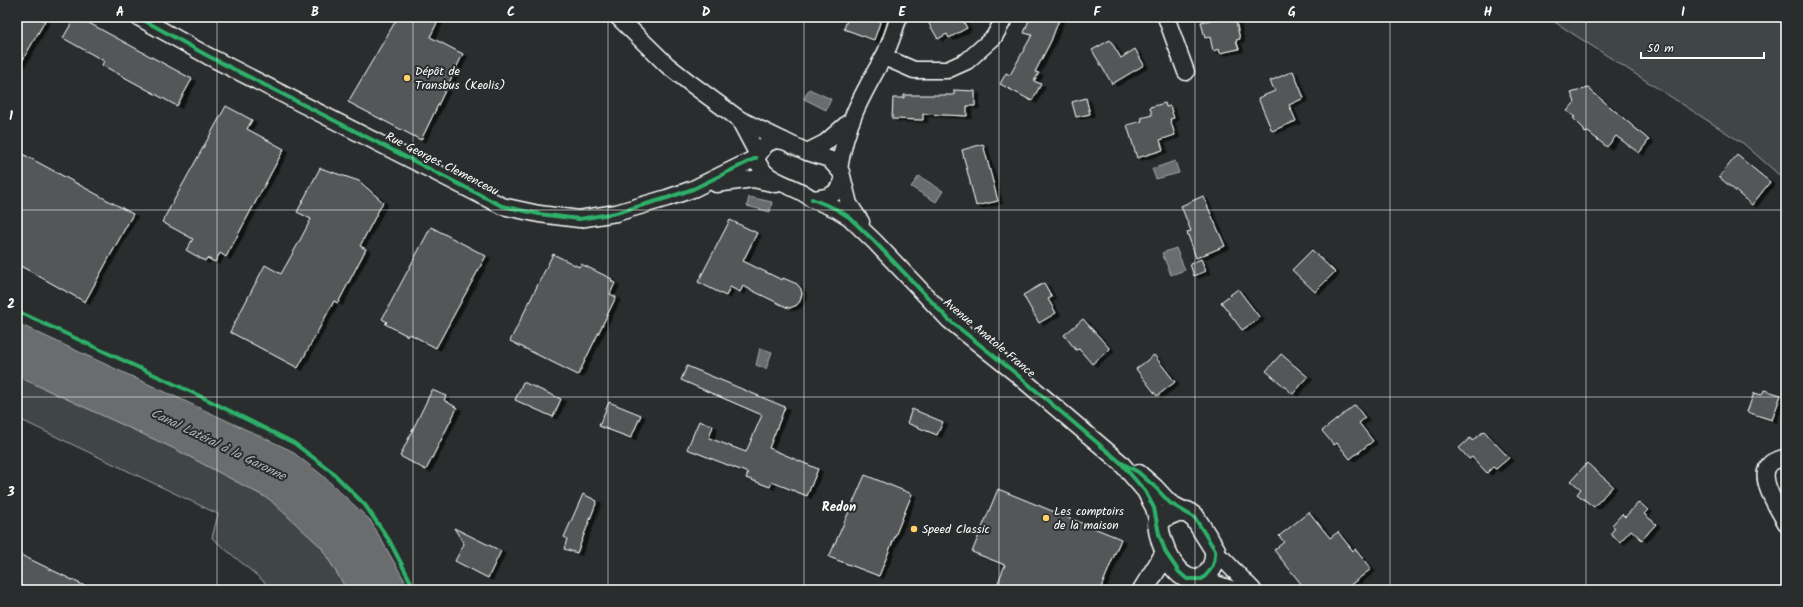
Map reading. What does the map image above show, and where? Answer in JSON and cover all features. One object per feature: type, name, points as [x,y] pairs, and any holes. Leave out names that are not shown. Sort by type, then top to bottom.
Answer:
[{"type":"street","name":"Rue Georges Clemenceau","points":[[138,17],[208,56],[502,206],[539,214],[578,219],[616,213],[693,189],[731,181],[753,179],[787,186]]},
{"type":"street","points":[[618,17],[667,65],[739,119],[807,152],[829,159],[841,176]]},
{"type":"street","points":[[812,199],[828,198],[833,195],[841,176],[842,149],[850,121],[869,82],[884,57],[899,17]]},
{"type":"street","points":[[884,57],[914,70],[947,70],[967,61],[994,37],[1005,17]]},
{"type":"street","points":[[1166,17],[1186,72]]},
{"type":"street","points":[[739,119],[757,156],[758,166],[764,173],[787,186]]},
{"type":"street","points":[[807,152],[825,143],[850,121]]},
{"type":"street","points":[[757,156],[770,140],[784,140]]},
{"type":"street","name":"Rue Georges Clemenceau","points":[[693,189],[757,156]]},
{"type":"street","name":"Avenue Anatole France","points":[[841,176],[853,211],[875,242]]},
{"type":"street","name":"Avenue Anatole France","points":[[787,186],[796,188],[812,199],[836,209],[849,217],[875,242],[949,320],[1014,372],[1120,462],[1145,491],[1154,508],[1158,524]]},
{"type":"street","points":[[1786,457],[1771,463],[1765,471],[1765,480],[1786,524]]},
{"type":"street","name":"Avenue Anatole France","points":[[1120,462],[1138,472],[1170,503],[1187,512]]},
{"type":"street","points":[[1180,590],[1199,579],[1212,569],[1215,554],[1213,547],[1195,518],[1187,512],[1175,512],[1164,517],[1158,524],[1159,534],[1166,553],[1183,576],[1187,579],[1199,579],[1234,590]]},
{"type":"street","points":[[1143,590],[1166,553]]},
{"type":"street","points":[[1215,554],[1224,560],[1253,590]]},
{"type":"shaded area","points":[[1547,17],[1786,17],[1786,181],[1744,144]]},
{"type":"shaded area","points":[[17,376],[173,448],[269,499],[321,547],[347,590],[274,590],[212,538],[218,514],[17,418]]},
{"type":"water","points":[[809,89],[831,99],[826,110],[804,99]]},
{"type":"water","points":[[1175,161],[1179,173],[1156,179],[1152,169]]},
{"type":"water","points":[[919,176],[943,191],[936,202],[911,187]]},
{"type":"water","points":[[749,197],[772,202],[770,212],[747,206]]},
{"type":"water","points":[[1176,248],[1185,270],[1171,275],[1162,253]]},
{"type":"water","name":"Canal Latéral à la Garonne","points":[[17,323],[290,450],[322,475],[370,520],[410,590],[347,590],[321,547],[269,499],[173,448],[17,376]]},
{"type":"water","points":[[760,348],[772,352],[766,369],[756,365]]},
{"type":"building","points":[[24,17],[39,17],[45,21],[17,70],[17,29]]},
{"type":"building","points":[[75,17],[78,17],[192,79],[177,106],[102,65],[104,61],[63,38]]},
{"type":"building","name":"Dépôt de Transbus (Keolis)","points":[[398,17],[440,17],[430,37],[463,54],[421,140],[348,102]]},
{"type":"building","points":[[848,17],[882,17],[874,40],[844,29]]},
{"type":"building","points":[[925,17],[961,17],[967,28],[949,38],[947,34],[938,39]]},
{"type":"building","points":[[1030,17],[1060,17],[1051,41],[1035,72],[1039,73],[1034,81],[1041,84],[1032,101],[1000,84],[1006,73],[1010,75],[1032,35],[1024,33]]},
{"type":"building","points":[[1222,17],[1235,17],[1240,39],[1236,40],[1239,49],[1220,53],[1219,49],[1213,51],[1210,37],[1205,38],[1201,22]]},
{"type":"building","points":[[1110,40],[1121,58],[1135,49],[1144,65],[1112,84],[1092,50]]},
{"type":"building","points":[[1293,71],[1304,98],[1289,105],[1296,121],[1272,131],[1258,98],[1275,91],[1270,81]]},
{"type":"building","points":[[1588,88],[1649,140],[1639,153],[1616,136],[1607,147],[1588,132],[1585,133],[1583,128],[1573,118],[1575,117],[1567,111],[1575,102],[1571,93]]},
{"type":"building","points":[[954,90],[975,91],[975,106],[967,106],[967,116],[923,114],[923,120],[892,119],[893,98],[904,98],[904,95],[954,95]]},
{"type":"building","points":[[1086,98],[1090,114],[1076,117],[1072,102]]},
{"type":"building","points":[[1165,103],[1166,107],[1170,106],[1174,118],[1170,119],[1175,135],[1160,140],[1163,150],[1137,158],[1127,125],[1142,121],[1141,118],[1152,115],[1150,107]]},
{"type":"building","points":[[226,106],[252,120],[247,129],[284,149],[226,257],[220,253],[215,262],[207,258],[205,261],[186,250],[193,239],[162,222]]},
{"type":"building","points":[[983,144],[998,201],[976,206],[962,150]]},
{"type":"building","points":[[17,151],[133,214],[85,302],[17,264]]},
{"type":"building","points":[[1737,155],[1770,182],[1752,205],[1719,177]]},
{"type":"building","points":[[320,168],[359,181],[383,202],[360,246],[366,249],[338,303],[334,301],[298,368],[230,332],[265,265],[281,274],[299,242],[311,219],[297,212]]},
{"type":"building","points":[[1203,196],[1225,246],[1196,258],[1187,232],[1191,231],[1181,206]]},
{"type":"building","points":[[730,220],[757,233],[743,261],[782,280],[783,278],[797,284],[801,289],[802,294],[797,305],[790,308],[786,307],[743,286],[740,292],[730,287],[726,296],[698,282]]},
{"type":"building","points":[[431,227],[486,256],[436,348],[410,334],[408,336],[385,324],[387,322],[382,319]]},
{"type":"building","points":[[1312,250],[1335,272],[1315,292],[1292,270]]},
{"type":"building","points":[[553,254],[579,267],[581,264],[612,279],[611,281],[615,283],[610,294],[616,297],[578,375],[510,341]]},
{"type":"building","points":[[1201,259],[1206,271],[1194,276],[1190,264]]},
{"type":"building","points":[[1044,283],[1052,297],[1048,299],[1056,313],[1039,323],[1023,295]]},
{"type":"building","points":[[1238,289],[1260,318],[1242,330],[1221,302]]},
{"type":"building","points":[[1083,319],[1110,349],[1092,364],[1079,349],[1076,350],[1064,335]]},
{"type":"building","points":[[1281,354],[1308,377],[1293,394],[1266,371]]},
{"type":"building","points":[[1154,355],[1175,382],[1157,396],[1136,369]]},
{"type":"building","points":[[687,366],[785,407],[769,448],[818,469],[807,496],[772,482],[770,487],[746,478],[748,473],[687,449],[699,421],[713,426],[709,438],[746,452],[762,415],[681,380]]},
{"type":"building","points":[[523,382],[561,399],[553,417],[515,400]]},
{"type":"building","points":[[432,390],[446,396],[444,400],[457,408],[426,470],[400,456]]},
{"type":"building","points":[[1764,390],[1781,395],[1772,420],[1747,412],[1754,393],[1762,395]]},
{"type":"building","points":[[609,402],[641,415],[631,438],[599,426]]},
{"type":"building","points":[[1355,405],[1365,418],[1359,423],[1373,441],[1350,459],[1337,443],[1334,445],[1322,431]]},
{"type":"building","points":[[912,409],[943,422],[937,435],[907,423]]},
{"type":"building","points":[[1484,431],[1509,458],[1496,469],[1493,467],[1487,473],[1472,457],[1469,459],[1459,448],[1470,438],[1472,441]]},
{"type":"building","points":[[1587,463],[1613,486],[1594,507],[1577,494],[1581,489],[1571,481]]},
{"type":"building","points":[[865,475],[912,494],[879,576],[829,557]]},
{"type":"building","points":[[998,489],[1121,539],[1100,590],[995,590],[1005,565],[972,552]]},
{"type":"building","points":[[583,494],[597,501],[577,553],[564,549],[567,539],[564,537]]},
{"type":"building","points":[[1639,502],[1648,510],[1644,514],[1656,524],[1642,540],[1631,530],[1620,542],[1610,534],[1615,528],[1612,525],[1622,514],[1625,517]]},
{"type":"building","points":[[1309,512],[1330,538],[1338,532],[1353,551],[1355,549],[1371,569],[1344,590],[1306,590],[1274,550],[1284,542],[1279,536]]},
{"type":"building","points":[[454,528],[501,551],[488,578],[455,561],[464,544]]},
{"type":"building","points":[[17,553],[93,590],[30,590],[17,583]]},
{"type":"cycle path","points":[[138,17],[208,56],[502,206],[539,214],[579,219],[616,213],[693,189],[756,158]]},
{"type":"cycle path","points":[[812,199],[836,209],[849,217],[875,242],[949,320],[1014,372],[1120,462],[1145,491],[1154,508],[1159,534],[1166,553],[1179,572],[1187,579],[1202,579],[1213,566],[1215,550],[1195,518],[1170,503],[1138,472],[1120,462]]},
{"type":"cycle path","points":[[17,311],[202,397],[294,443],[331,471],[365,505],[389,540],[415,590]]},
{"type":"place","name":"Dépôt de Transbus (Keolis)","points":[[407,78]]},
{"type":"place","name":"Les comptoirs de la maison","points":[[1046,518]]},
{"type":"place","name":"Speed Classic","points":[[914,529]]},
{"type":"district","name":"Redon","points":[[839,507]]}]
